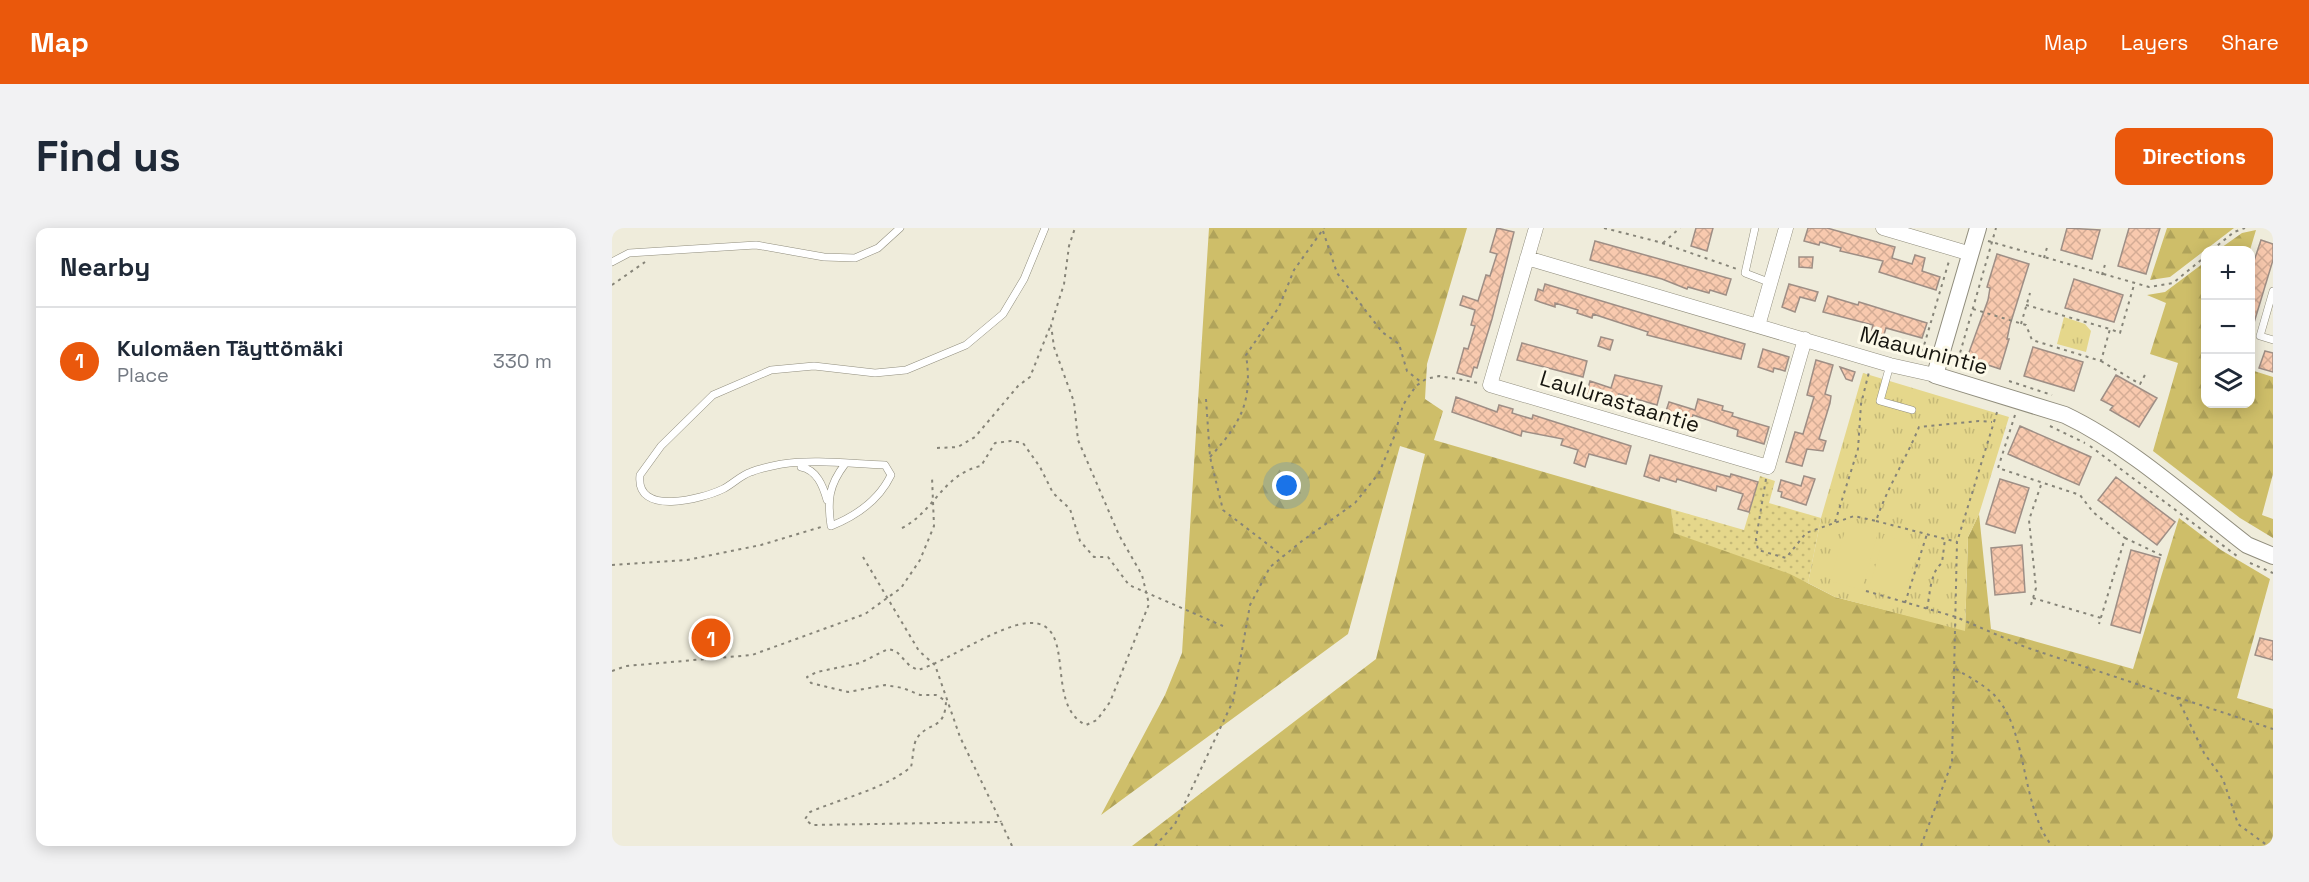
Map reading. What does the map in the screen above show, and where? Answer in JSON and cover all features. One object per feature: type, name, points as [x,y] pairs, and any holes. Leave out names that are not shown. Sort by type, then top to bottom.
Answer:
[{"type":"street","points":[[1490,385],[1536,228]]},
{"type":"street","points":[[1758,326],[1786,228]]},
{"type":"street","points":[[1883,228],[1971,254]]},
{"type":"street","points":[[1935,375],[1971,254],[1982,236]]},
{"type":"street","name":"Maauunintie","points":[[1527,258],[1805,339],[1889,370],[1917,371],[1935,375],[2065,415],[2110,440],[2247,545],[2273,556]]},
{"type":"street","points":[[1768,467],[1805,339]]},
{"type":"street","name":"Laulurastaantie","points":[[1490,385],[1768,467]]},
{"type":"lane","points":[[612,262],[629,253],[756,245],[824,257],[855,258],[878,248],[900,228]]},
{"type":"lane","points":[[790,464],[808,468],[821,482],[827,500],[831,526],[870,503],[885,488],[891,475],[885,465],[790,464],[749,472],[722,489],[667,503],[656,501],[645,493],[640,481],[640,475],[661,446],[696,409],[713,395],[771,370],[814,366],[875,373],[906,370],[966,345],[1003,314],[1024,279],[1045,228]]},
{"type":"lane","points":[[1755,228],[1745,273],[1770,283]]},
{"type":"lane","points":[[2273,291],[2260,336],[2273,340]]},
{"type":"lane","points":[[1889,370],[1880,401],[1912,410]]},
{"type":"lane","points":[[827,500],[834,478],[845,464]]},
{"type":"path","points":[[937,448],[958,447],[975,437],[1018,386],[1030,377],[1051,325],[1064,284],[1069,246],[1075,228]]},
{"type":"path","points":[[1604,228],[1663,243],[1745,273]]},
{"type":"path","points":[[1663,243],[1680,228]]},
{"type":"path","points":[[1982,236],[1996,228]]},
{"type":"path","points":[[2217,246],[2234,232],[2245,228]]},
{"type":"path","points":[[1323,229],[1337,273],[1382,332],[1399,344],[1407,371],[1421,382]]},
{"type":"path","points":[[1210,457],[1232,433],[1246,403],[1250,380],[1246,355],[1279,307],[1294,270],[1323,229]]},
{"type":"path","points":[[1982,236],[2044,258],[2149,287],[2173,283],[2201,259]]},
{"type":"path","points":[[1953,380],[1973,309],[1982,236]]},
{"type":"path","points":[[2044,258],[2048,244]]},
{"type":"path","points":[[1917,371],[1953,249]]},
{"type":"path","points":[[2102,275],[2106,261]]},
{"type":"path","points":[[2026,304],[2120,333],[2134,283]]},
{"type":"path","points":[[2020,324],[2030,293]]},
{"type":"path","points":[[1973,309],[2026,326],[2032,340],[2101,361],[2140,384],[2146,373]]},
{"type":"path","points":[[946,701],[936,695],[920,695],[885,685],[848,692],[811,683],[807,677],[817,672],[860,663],[888,650],[897,651],[910,666],[918,670],[935,665],[970,645],[1002,632],[1028,623],[1042,624],[1052,631],[1057,646],[1066,705],[1075,720],[1086,725],[1097,720],[1110,702],[1149,604],[1142,575],[1119,535],[1078,440],[1074,402],[1053,347],[1051,325]]},
{"type":"path","points":[[2101,361],[2110,329]]},
{"type":"path","points":[[1835,522],[1858,450],[1861,404],[1869,372],[1889,370]]},
{"type":"path","points":[[1155,846],[1175,824],[1204,768],[1233,701],[1250,605],[1270,567],[1355,503],[1379,473],[1394,437],[1403,405],[1421,382],[1439,376],[1490,385]]},
{"type":"path","points":[[1206,399],[1210,457],[1223,510],[1283,556]]},
{"type":"path","points":[[1921,846],[1952,762],[1957,542],[1998,409],[2024,418]]},
{"type":"path","points":[[2015,415],[1998,468],[2080,495],[2093,512],[2125,538],[2163,556]]},
{"type":"path","points":[[1876,521],[1884,497],[1898,474],[1919,427],[1980,421],[1993,422]]},
{"type":"path","points":[[2043,424],[2086,444],[2232,554],[2273,573]]},
{"type":"path","points":[[902,528],[916,521],[933,500],[964,470],[981,466],[995,443],[1011,441],[1023,443],[1040,467],[1053,494],[1070,509],[1080,541],[1094,557],[1108,556],[1128,585],[1223,626]]},
{"type":"path","points":[[1768,467],[1756,539],[1758,550],[1786,558],[1806,533],[1854,516],[1957,542]]},
{"type":"path","points":[[612,671],[626,666],[752,655],[865,614],[901,588],[920,560],[934,526],[932,477]]},
{"type":"path","points":[[2031,604],[2036,588],[2029,520],[2042,482]]},
{"type":"path","points":[[612,565],[687,560],[761,545],[814,528],[831,526]]},
{"type":"path","points":[[1905,603],[1927,534]]},
{"type":"path","points":[[1927,609],[1936,567],[1942,563],[1945,538]]},
{"type":"path","points":[[2099,624],[2125,538]]},
{"type":"path","points":[[863,557],[919,651],[935,665],[946,701],[979,779],[1012,846]]},
{"type":"path","points":[[1866,591],[1956,617],[2025,647],[2273,729]]},
{"type":"path","points":[[2033,598],[2101,618]]},
{"type":"path","points":[[1954,669],[1992,692],[2013,725],[2027,790],[2046,839],[2052,846]]},
{"type":"path","points":[[2177,697],[2204,753],[2223,779],[2238,824],[2268,846]]},
{"type":"path","points":[[946,701],[946,713],[938,725],[922,732],[915,740],[911,767],[896,778],[810,812],[805,819],[812,825],[1001,822]]},
{"type":"green space","points":[[1209,228],[1467,228],[1427,364],[1425,399],[1443,411],[1434,440],[1671,509],[1674,533],[1790,574],[1835,597],[1965,630],[1968,537],[1979,514],[1991,629],[2133,669],[2179,518],[2221,550],[2270,579],[2237,698],[2273,709],[2273,846],[1132,846],[1376,659],[1425,454],[1400,446],[1348,634],[1101,815],[1165,695],[1182,653]]},
{"type":"green space","points":[[2167,228],[2234,228],[2210,246],[2201,246],[2201,253],[2170,277],[2150,280]]},
{"type":"green space","points":[[2256,230],[2251,246],[2224,246],[2242,233]]},
{"type":"green space","points":[[2201,265],[2201,408],[2255,408],[2255,371],[2273,377],[2273,474],[2262,515],[2273,519],[2273,538],[2240,518],[2153,451],[2178,363],[2150,354],[2166,303],[2147,295],[2165,292]]},
{"type":"green space","points":[[2064,317],[2085,324],[2091,331],[2086,352],[2057,344]]},
{"type":"green space","points":[[1863,373],[2009,417],[1979,514],[1968,537],[1965,631],[1835,597],[1808,583],[1821,518]]},
{"type":"green space","points":[[1760,476],[1775,481],[1769,503],[1821,518],[1808,583],[1673,533],[1671,509],[1744,530]]},
{"type":"green space","points":[[1848,521],[1879,529],[1862,590],[1830,581]]},
{"type":"green space","points":[[1884,535],[1919,545],[1903,599],[1869,589]]},
{"type":"building","points":[[1497,228],[1514,232],[1492,319],[1477,368],[1474,367],[1471,377],[1457,373],[1464,348],[1468,349],[1475,326],[1471,325],[1475,310],[1460,305],[1463,296],[1478,301],[1486,275],[1490,276],[1497,254],[1490,252]]},
{"type":"building","points":[[1696,228],[1713,228],[1707,251],[1691,246]]},
{"type":"building","points":[[1808,228],[1827,228],[1895,247],[1892,258],[1912,264],[1915,255],[1925,258],[1922,271],[1940,277],[1936,290],[1879,272],[1883,261],[1840,251],[1841,248],[1820,242],[1819,245],[1804,241]]},
{"type":"building","points":[[2067,228],[2100,230],[2092,259],[2061,250]]},
{"type":"building","points":[[2129,228],[2160,228],[2146,274],[2118,266]]},
{"type":"building","points":[[2261,240],[2273,244],[2273,260],[2255,319],[2255,300],[2255,258]]},
{"type":"building","points":[[1595,241],[1731,279],[1726,295],[1710,290],[1709,293],[1688,287],[1687,289],[1662,279],[1590,260]]},
{"type":"building","points":[[1997,254],[2029,264],[2010,325],[2007,339],[2009,339],[2000,369],[1967,358],[1988,300],[1990,288],[1987,287]]},
{"type":"building","points":[[1799,257],[1813,257],[1812,268],[1799,267]]},
{"type":"building","points":[[2074,279],[2123,295],[2114,322],[2065,308]]},
{"type":"building","points":[[1545,284],[1745,344],[1741,359],[1647,335],[1648,332],[1593,314],[1592,318],[1577,313],[1578,310],[1555,303],[1555,307],[1535,300],[1538,289],[1543,291]]},
{"type":"building","points":[[1789,284],[1818,292],[1815,301],[1800,297],[1795,312],[1782,307]]},
{"type":"building","points":[[1828,296],[1858,305],[1859,302],[1927,323],[1922,338],[1886,328],[1880,347],[1868,344],[1873,325],[1823,312]]},
{"type":"building","points":[[1601,337],[1613,340],[1610,350],[1598,346]]},
{"type":"building","points":[[1522,343],[1587,361],[1583,377],[1517,360]]},
{"type":"building","points":[[2033,347],[2083,362],[2074,391],[2024,376]]},
{"type":"building","points":[[1763,349],[1789,357],[1785,371],[1774,368],[1773,372],[1758,367]]},
{"type":"building","points":[[2265,351],[2273,353],[2273,372],[2259,368]]},
{"type":"building","points":[[1816,360],[1833,365],[1825,394],[1831,396],[1830,403],[1819,439],[1826,441],[1823,451],[1807,449],[1802,466],[1786,462],[1795,432],[1803,434],[1814,397],[1807,395]]},
{"type":"building","points":[[1840,367],[1855,372],[1852,381],[1846,379]]},
{"type":"building","points":[[1615,375],[1662,386],[1657,405],[1619,394],[1616,406],[1586,396],[1590,381],[1611,388]]},
{"type":"building","points":[[2116,375],[2157,398],[2139,427],[2110,410],[2113,406],[2101,400]]},
{"type":"building","points":[[1456,397],[1497,412],[1499,405],[1513,409],[1512,413],[1532,419],[1533,415],[1631,446],[1626,464],[1589,454],[1585,467],[1574,463],[1578,450],[1561,445],[1563,439],[1522,431],[1521,436],[1452,412]]},
{"type":"building","points":[[1698,399],[1723,406],[1722,410],[1733,413],[1732,416],[1769,427],[1764,444],[1737,436],[1738,430],[1693,415],[1689,427],[1663,420],[1669,402],[1695,410]]},
{"type":"building","points":[[2020,426],[2091,457],[2079,485],[2008,454]]},
{"type":"building","points":[[1650,455],[1730,477],[1731,474],[1758,482],[1749,512],[1738,509],[1743,494],[1717,486],[1716,491],[1677,479],[1676,482],[1660,477],[1659,481],[1644,476]]},
{"type":"building","points":[[1804,476],[1815,479],[1806,505],[1781,497],[1782,492],[1778,491],[1781,480],[1801,486]]},
{"type":"building","points":[[2116,477],[2175,522],[2157,545],[2098,500]]},
{"type":"building","points":[[2000,479],[2029,488],[2015,533],[1986,524]]},
{"type":"building","points":[[2022,545],[2025,592],[1995,595],[1991,548]]},
{"type":"building","points":[[2131,550],[2160,558],[2140,633],[2111,625]]},
{"type":"building","points":[[2260,638],[2273,641],[2273,660],[2255,655]]},
{"type":"place","name":"Kulomäen Täyttömäki","points":[[711,638]]}]
